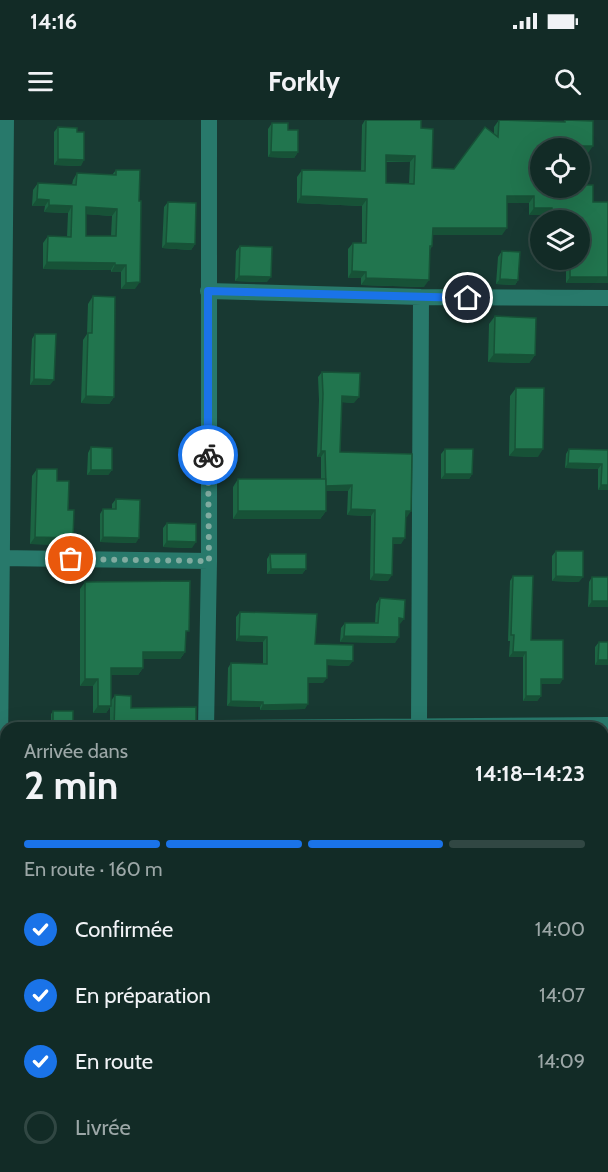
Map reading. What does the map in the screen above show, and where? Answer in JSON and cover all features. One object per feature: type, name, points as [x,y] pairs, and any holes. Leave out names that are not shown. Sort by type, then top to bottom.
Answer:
[{"type":"street","points":[[0,722],[6,120]]},
{"type":"street","points":[[206,722],[209,561],[209,120]]},
{"type":"street","points":[[208,291],[421,297],[608,298]]},
{"type":"street","points":[[419,722],[421,297]]},
{"type":"street","points":[[1,558],[209,561]]},
{"type":"building","points":[[366,120],[421,120],[421,128],[433,129],[432,168],[454,169],[485,127],[498,137],[499,120],[593,121],[593,146],[590,146],[590,138],[530,138],[530,196],[507,196],[507,228],[433,228],[429,280],[366,278],[366,272],[352,271],[353,243],[366,243],[367,199],[301,196],[302,170],[365,171]],"holes":[[[386,155],[415,156],[414,184],[386,183]]]},
{"type":"building","points":[[272,123],[288,123],[288,130],[298,130],[298,152],[271,152]]},
{"type":"building","points":[[58,127],[77,128],[77,132],[84,132],[84,160],[58,159]]},
{"type":"building","points":[[116,170],[140,170],[140,282],[126,283],[126,265],[47,262],[48,236],[71,237],[72,206],[49,205],[49,200],[37,199],[38,183],[76,185],[77,173],[116,175]],"holes":[[[86,207],[117,209],[116,236],[86,236]]]},
{"type":"building","points":[[590,185],[593,185],[593,202],[608,202],[608,277],[570,277],[570,270],[590,270],[590,210],[534,208],[534,198],[590,198]]},
{"type":"building","points":[[168,202],[196,203],[195,244],[166,243]]},
{"type":"building","points":[[240,246],[272,247],[271,277],[239,276]]},
{"type":"building","points":[[502,251],[520,252],[518,280],[500,279]]},
{"type":"building","points":[[93,296],[115,297],[114,397],[86,396],[88,333],[92,333]]},
{"type":"building","points":[[495,316],[536,318],[535,355],[494,354]]},
{"type":"building","points":[[35,334],[56,334],[54,380],[34,379]]},
{"type":"building","points":[[322,372],[360,373],[359,397],[342,396],[340,452],[412,454],[411,511],[406,511],[405,538],[393,538],[392,575],[374,574],[375,510],[351,509],[352,485],[326,486],[325,451],[321,451]]},
{"type":"building","points":[[516,388],[544,388],[543,449],[515,449]]},
{"type":"building","points":[[91,447],[112,448],[112,470],[91,470]]},
{"type":"building","points":[[445,449],[473,449],[472,474],[445,474]]},
{"type":"building","points":[[569,449],[608,450],[608,485],[601,485],[602,464],[568,463]]},
{"type":"building","points":[[37,469],[57,469],[57,481],[69,481],[68,510],[74,510],[73,538],[35,537]]},
{"type":"building","points":[[238,479],[326,479],[326,511],[238,511]]},
{"type":"building","points":[[116,499],[140,500],[139,538],[103,537],[103,509],[116,509]]},
{"type":"building","points":[[167,523],[196,524],[196,542],[167,541]]},
{"type":"building","points":[[556,551],[583,551],[583,577],[556,576]]},
{"type":"building","points":[[270,554],[306,554],[306,569],[271,569]]},
{"type":"building","points":[[513,576],[533,576],[531,640],[563,640],[563,679],[541,679],[541,696],[526,696],[526,652],[513,652],[514,635],[511,635]]},
{"type":"building","points":[[592,577],[608,577],[608,601],[592,601]]},
{"type":"building","points":[[190,581],[189,631],[186,631],[185,652],[143,652],[143,668],[111,668],[111,706],[98,706],[98,679],[85,679],[85,582]]},
{"type":"building","points":[[380,598],[405,600],[404,619],[399,618],[399,637],[344,636],[345,623],[378,623]]},
{"type":"building","points":[[240,612],[317,614],[315,644],[353,645],[353,661],[327,660],[327,678],[308,678],[308,704],[263,705],[263,702],[231,701],[231,663],[267,664],[267,637],[239,636]]},
{"type":"building","points":[[599,642],[608,642],[608,660],[598,660]]},
{"type":"building","points":[[115,695],[131,696],[131,708],[196,707],[196,722],[114,722]]},
{"type":"building","points":[[53,711],[73,711],[73,722],[53,722]]},
{"type":"way so far","points":[[71,559],[209,561],[208,455]]},
{"type":"route","points":[[208,455],[208,291],[468,298]]}]
